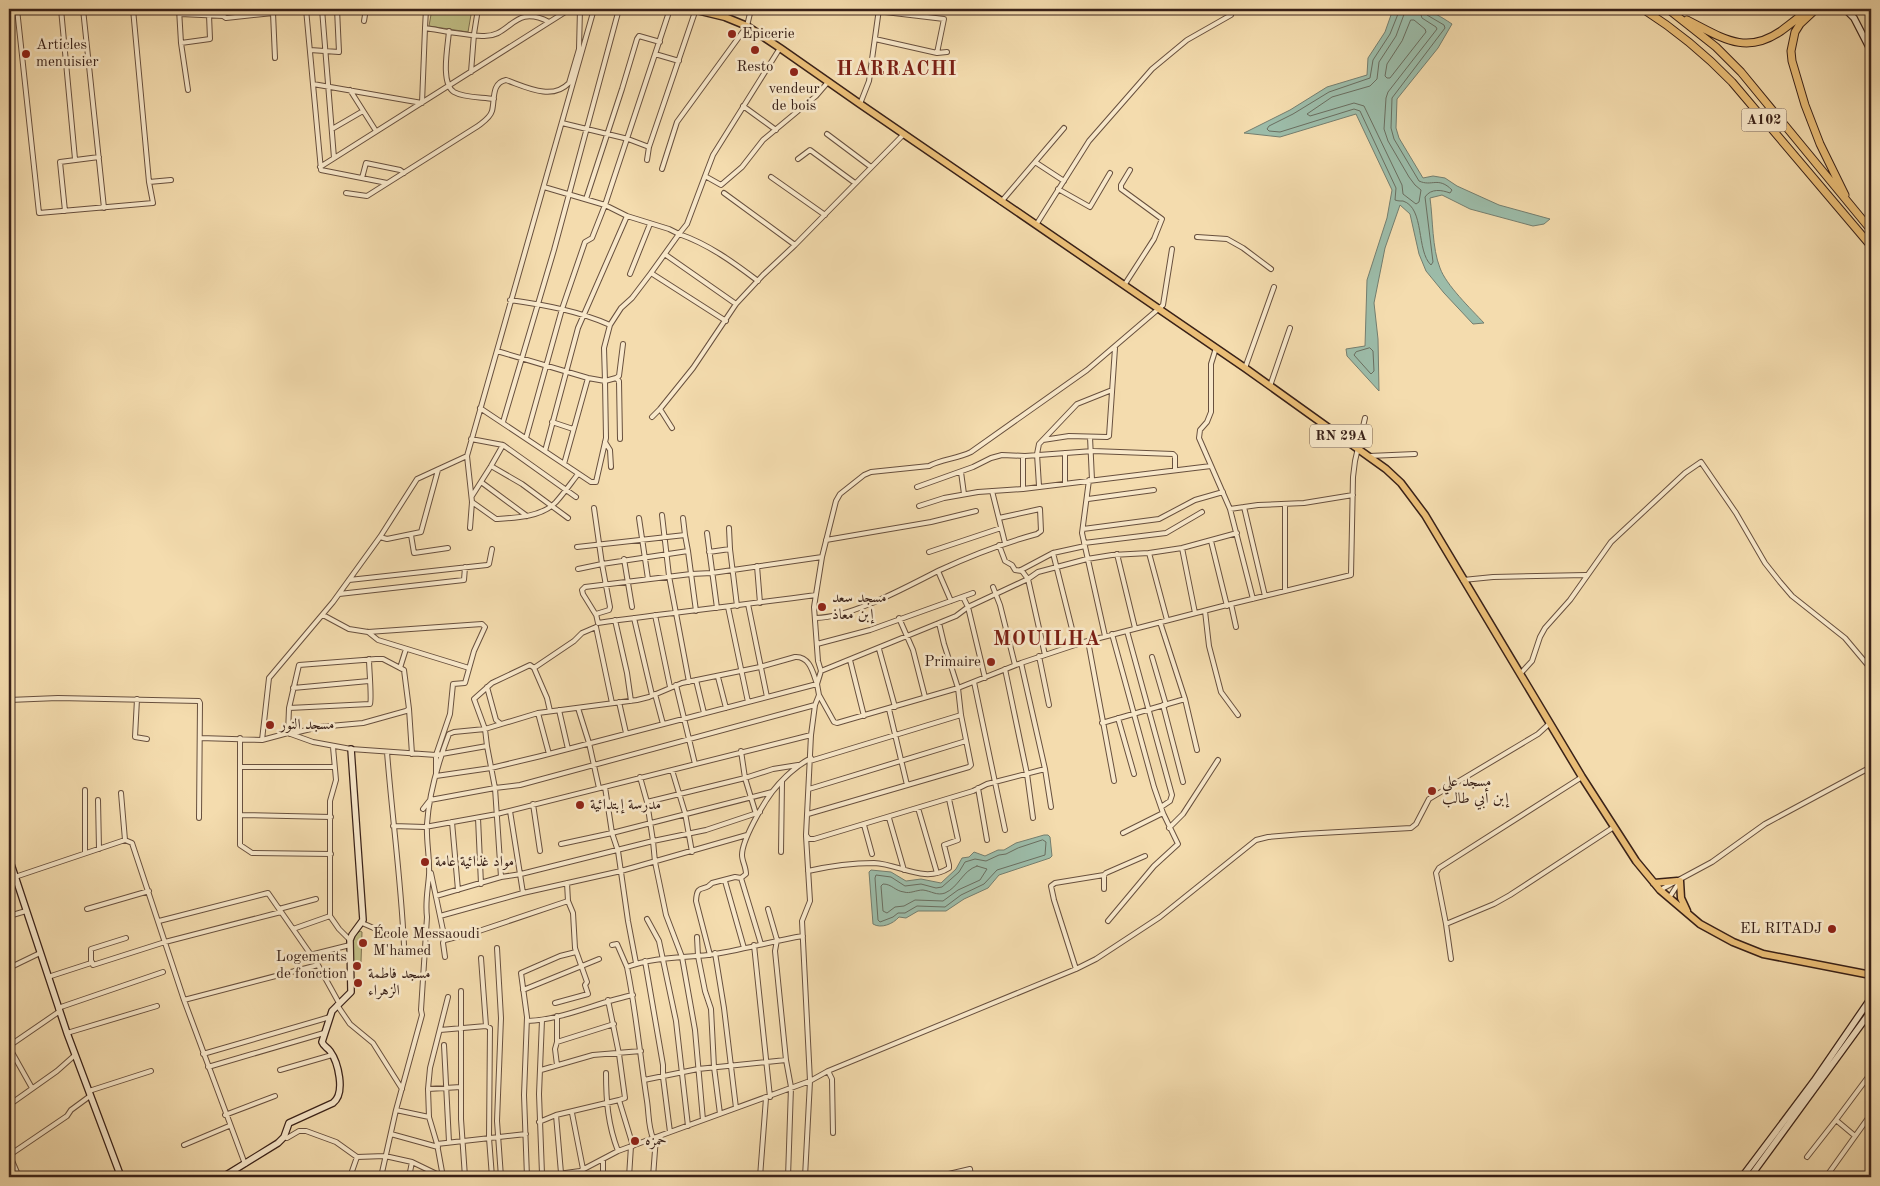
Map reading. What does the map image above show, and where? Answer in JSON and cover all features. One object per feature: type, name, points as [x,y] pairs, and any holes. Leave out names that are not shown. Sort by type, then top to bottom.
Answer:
[{"type":"highway","name":"A102","points":[[1644,9],[1669,25],[1708,57],[1732,82],[1871,246]]},
{"type":"highway","name":"A102","points":[[1668,9],[1716,47],[1741,72],[1871,230]]},
{"type":"highway","points":[[1676,14],[1735,41],[1753,44],[1770,38],[1798,19],[1808,9]]},
{"type":"highway","points":[[1816,9],[1800,24],[1795,32],[1791,51],[1792,61],[1805,105],[1817,136],[1843,189],[1846,200]]},
{"type":"main road","name":"RN 29A","points":[[694,9],[705,10],[747,26],[1124,284],[1369,456],[1401,484],[1425,515],[1582,777],[1636,861],[1660,890],[1700,924],[1730,940],[1763,954],[1871,975]]},
{"type":"main road","points":[[1654,883],[1680,880],[1681,898],[1688,914]]},
{"type":"main road","name":"RN 29A","points":[[1859,972],[1871,970]]},
{"type":"street","points":[[17,9],[40,213],[153,203],[149,182],[133,9]]},
{"type":"street","points":[[61,9],[75,160]]},
{"type":"street","points":[[84,9],[104,208]]},
{"type":"street","points":[[179,9],[181,43],[188,90]]},
{"type":"street","points":[[223,9],[223,16]]},
{"type":"street","points":[[306,9],[320,167],[323,172],[387,183]]},
{"type":"street","points":[[310,50],[337,54],[340,52],[337,10],[314,9]]},
{"type":"street","points":[[322,9],[334,158]]},
{"type":"street","points":[[364,21],[366,9]]},
{"type":"street","points":[[422,103],[426,9]]},
{"type":"street","points":[[471,72],[478,9]]},
{"type":"street","points":[[320,167],[570,9]]},
{"type":"street","points":[[346,193],[368,196],[482,123],[491,112],[496,86],[502,80],[548,93],[567,86],[580,49],[580,9]]},
{"type":"street","points":[[470,528],[472,496],[467,456],[471,439],[594,9]]},
{"type":"street","points":[[503,422],[536,304],[554,250],[619,9]]},
{"type":"street","points":[[526,438],[562,309],[585,242],[592,238],[605,205],[670,9]]},
{"type":"street","points":[[647,160],[649,146],[694,9]]},
{"type":"street","points":[[662,169],[676,122],[747,26],[751,9]]},
{"type":"street","points":[[860,9],[944,19],[937,53]]},
{"type":"street","points":[[1845,9],[1854,18],[1871,51]]},
{"type":"street","points":[[860,104],[869,82],[879,10]]},
{"type":"street","points":[[180,14],[236,18],[272,11],[275,58]]},
{"type":"street","points":[[425,28],[483,36],[498,33],[526,14],[549,22]]},
{"type":"street","points":[[181,43],[210,39],[209,15]]},
{"type":"street","points":[[1036,225],[1093,136],[1152,69],[1187,40],[1231,15]]},
{"type":"street","points":[[449,31],[446,76],[448,86],[454,92],[461,94],[494,99]]},
{"type":"street","points":[[586,199],[637,39],[639,36],[660,42]]},
{"type":"street","points":[[875,39],[937,53],[947,52]]},
{"type":"street","points":[[480,408],[578,474],[591,482],[596,482],[605,442],[604,348],[610,325],[621,308],[666,255],[687,224],[713,155],[780,48]]},
{"type":"street","points":[[655,54],[678,61]]},
{"type":"street","points":[[705,176],[721,185],[742,167],[763,140],[816,96],[828,82]]},
{"type":"street","points":[[313,84],[422,103]]},
{"type":"street","points":[[350,90],[376,131]]},
{"type":"street","points":[[743,106],[776,130]]},
{"type":"street","points":[[332,129],[363,110]]},
{"type":"street","points":[[562,123],[649,146]]},
{"type":"street","points":[[1002,202],[1064,128]]},
{"type":"street","points":[[827,134],[871,167]]},
{"type":"street","points":[[652,417],[693,368],[736,304],[904,134]]},
{"type":"street","points":[[798,159],[810,150],[855,184]]},
{"type":"street","points":[[65,210],[60,162],[99,157]]},
{"type":"street","points":[[1034,162],[1064,182]]},
{"type":"street","points":[[362,178],[366,163],[400,170],[404,173]]},
{"type":"street","points":[[1124,284],[1154,239],[1162,219],[1122,189],[1121,184],[1130,170]]},
{"type":"street","points":[[1058,190],[1090,206],[1110,173]]},
{"type":"street","points":[[771,177],[825,215]]},
{"type":"street","points":[[149,182],[171,180]]},
{"type":"street","points":[[544,187],[605,205],[627,216],[698,242],[731,260],[758,280]]},
{"type":"street","points":[[724,193],[795,245]]},
{"type":"street","points":[[545,451],[583,315],[627,216]]},
{"type":"street","points":[[630,274],[650,224]]},
{"type":"street","points":[[1197,236],[1227,239],[1243,248],[1271,269]]},
{"type":"street","points":[[817,684],[821,672],[818,661],[814,607],[822,557],[836,501],[840,494],[864,475],[872,472],[929,466],[971,452],[1088,370],[1163,305],[1172,249]]},
{"type":"street","points":[[666,255],[736,304]]},
{"type":"street","points":[[651,273],[726,321]]},
{"type":"street","points":[[1245,368],[1274,286]]},
{"type":"street","points":[[510,300],[562,309],[594,318],[610,325]]},
{"type":"street","points":[[1270,386],[1290,328]]},
{"type":"street","points":[[497,351],[588,378],[605,381],[618,376],[623,344]]},
{"type":"street","points":[[1043,440],[1064,436],[1109,436],[1115,348]]},
{"type":"street","points":[[1216,348],[1211,364],[1211,412],[1200,430],[1199,438],[1230,509],[1253,599]]},
{"type":"street","points":[[564,464],[588,378]]},
{"type":"street","points":[[616,378],[619,381],[620,439]]},
{"type":"street","points":[[1039,486],[1038,446],[1077,404],[1112,390]]},
{"type":"street","points":[[660,409],[672,428]]},
{"type":"street","points":[[381,1177],[396,1110],[422,1015],[427,917],[425,903],[429,863],[427,826],[430,800],[441,755],[451,732],[485,729],[538,713],[631,701],[654,695],[676,685],[800,657],[810,665],[819,695],[834,722],[838,723],[958,688],[1021,662],[1112,634],[1351,576],[1353,477],[1365,418]]},
{"type":"street","points":[[552,422],[573,429]]},
{"type":"street","points":[[1090,437],[1091,480],[1083,529],[1084,545],[1106,636]]},
{"type":"street","points":[[471,439],[503,445],[576,496]]},
{"type":"street","points":[[605,442],[610,450],[611,467]]},
{"type":"street","points":[[472,496],[492,466],[503,445]]},
{"type":"street","points":[[917,486],[961,472],[998,456],[1091,451],[1173,454],[1175,456],[1175,469]]},
{"type":"street","points":[[1064,453],[1065,483]]},
{"type":"street","points":[[1369,456],[1415,454]]},
{"type":"street","points":[[262,740],[269,678],[339,594],[380,538],[417,479],[467,456]]},
{"type":"street","points":[[1023,456],[1023,489]]},
{"type":"street","points":[[1521,673],[1532,661],[1545,628],[1570,600],[1611,542],[1685,473],[1701,462],[1736,513],[1765,563],[1780,582],[1792,596],[1845,638],[1871,669]]},
{"type":"street","points":[[492,466],[522,484],[568,518]]},
{"type":"street","points":[[919,506],[964,494],[1023,489],[1211,466]]},
{"type":"street","points":[[380,538],[387,539],[419,534],[422,530],[438,470]]},
{"type":"street","points":[[961,472],[964,494]]},
{"type":"street","points":[[472,502],[496,519],[527,516],[551,506],[578,474]]},
{"type":"street","points":[[481,482],[527,516]]},
{"type":"street","points":[[1088,499],[1154,490]]},
{"type":"street","points":[[992,491],[1005,543]]},
{"type":"street","points":[[1083,529],[1159,519],[1195,500],[1223,492]]},
{"type":"street","points":[[1230,509],[1304,503],[1353,495]]},
{"type":"street","points":[[1285,505],[1285,591]]},
{"type":"street","points":[[1244,507],[1265,596]]},
{"type":"street","points":[[594,508],[610,609],[598,612],[596,615]]},
{"type":"street","points":[[816,618],[839,614],[873,602],[999,545],[1041,531],[1041,510],[1039,509],[999,518]]},
{"type":"street","points":[[826,540],[931,522],[976,511]]},
{"type":"street","points":[[999,545],[1005,561],[1012,565],[1015,570],[1021,570],[1053,553],[1084,545],[1166,533],[1202,512]]},
{"type":"street","points":[[662,515],[669,576],[689,682]]},
{"type":"street","points":[[640,518],[648,579]]},
{"type":"street","points":[[684,518],[696,611]]},
{"type":"street","points":[[728,528],[737,606]]},
{"type":"street","points":[[929,552],[1001,528]]},
{"type":"street","points":[[707,533],[717,608]]},
{"type":"street","points":[[821,672],[956,616],[968,607],[1028,579],[1038,572],[1087,559],[1117,554],[1149,553],[1182,548],[1211,542],[1237,533]]},
{"type":"street","points":[[411,535],[413,553],[448,548]]},
{"type":"street","points":[[577,547],[685,535]]},
{"type":"street","points":[[1211,542],[1236,627]]},
{"type":"street","points":[[1182,548],[1195,613]]},
{"type":"street","points":[[349,580],[488,564],[492,549]]},
{"type":"street","points":[[709,552],[730,549]]},
{"type":"street","points":[[578,568],[624,559],[688,551]]},
{"type":"street","points":[[1053,553],[1076,645]]},
{"type":"street","points":[[1149,553],[1167,620]]},
{"type":"street","points":[[1117,554],[1134,628]]},
{"type":"street","points":[[612,703],[596,627],[596,615],[583,594],[582,590],[585,587],[669,576],[712,573],[822,557]]},
{"type":"street","points":[[624,559],[632,607]]},
{"type":"street","points":[[757,566],[760,603]]},
{"type":"street","points":[[339,594],[464,580],[464,567]]},
{"type":"street","points":[[1021,570],[1028,579],[1045,655]]},
{"type":"street","points":[[938,571],[951,601]]},
{"type":"street","points":[[1463,580],[1493,577],[1586,575]]},
{"type":"street","points":[[993,587],[1015,665]]},
{"type":"street","points":[[817,644],[850,637],[881,627],[899,618],[973,593]]},
{"type":"street","points":[[596,622],[816,595]]},
{"type":"street","points":[[963,597],[968,607],[985,678]]},
{"type":"street","points":[[748,604],[767,697]]},
{"type":"street","points":[[728,606],[748,702]]},
{"type":"street","points":[[1205,611],[1209,646],[1221,692],[1238,715]]},
{"type":"street","points":[[323,615],[349,629],[368,632],[482,624],[485,627],[469,668],[465,684],[453,684],[450,714],[436,755],[436,776]]},
{"type":"street","points":[[655,615],[670,687]]},
{"type":"street","points":[[634,618],[663,724]]},
{"type":"street","points":[[899,618],[913,650],[925,697]]},
{"type":"street","points":[[615,620],[631,701]]},
{"type":"street","points":[[1160,622],[1185,699],[1197,750]]},
{"type":"street","points":[[808,814],[969,767],[971,762],[960,715],[958,688],[939,623]]},
{"type":"street","points":[[534,668],[574,641],[582,633],[596,627]]},
{"type":"street","points":[[1127,631],[1172,795],[1170,801],[1161,807]]},
{"type":"street","points":[[368,632],[378,640],[469,668]]},
{"type":"street","points":[[1108,921],[1154,866],[1176,846],[1177,840],[1169,828],[1161,807],[1112,634]]},
{"type":"street","points":[[1088,641],[1114,781]]},
{"type":"street","points":[[400,668],[406,649]]},
{"type":"street","points":[[878,649],[894,707]]},
{"type":"street","points":[[1039,656],[1049,705]]},
{"type":"street","points":[[1152,657],[1183,782]]},
{"type":"street","points":[[289,733],[289,708],[300,665],[369,659],[383,660],[404,670],[412,754]]},
{"type":"street","points":[[289,708],[370,704],[372,698],[369,681],[369,659]]},
{"type":"street","points":[[850,660],[864,716]]},
{"type":"street","points":[[1021,662],[1045,769],[1051,807]]},
{"type":"street","points":[[502,877],[495,788],[485,729],[474,699],[487,687],[530,665],[534,668],[547,698],[550,711]]},
{"type":"street","points":[[1005,669],[1027,774],[1033,818]]},
{"type":"street","points":[[718,677],[726,708]]},
{"type":"street","points":[[696,680],[704,713]]},
{"type":"street","points":[[293,688],[369,681]]},
{"type":"street","points":[[974,682],[1005,830]]},
{"type":"street","points":[[436,776],[491,768],[549,754],[817,684]]},
{"type":"street","points":[[676,685],[695,764]]},
{"type":"street","points":[[487,687],[496,720],[501,724]]},
{"type":"street","points":[[805,1177],[810,1081],[802,921],[810,901],[806,835],[811,735],[815,705],[819,695]]},
{"type":"street","points":[[9,700],[58,698],[199,701],[199,818]]},
{"type":"street","points":[[137,699],[135,736],[147,739]]},
{"type":"street","points":[[1102,722],[1185,699]]},
{"type":"street","points":[[619,702],[626,733]]},
{"type":"street","points":[[423,809],[430,800],[520,785],[815,705]]},
{"type":"street","points":[[578,708],[589,743],[599,788]]},
{"type":"street","points":[[200,738],[262,740],[319,727],[363,724],[409,709]]},
{"type":"street","points":[[889,709],[907,785]]},
{"type":"street","points":[[559,710],[568,749]]},
{"type":"street","points":[[538,713],[549,754]]},
{"type":"street","points":[[647,802],[745,778],[773,769],[798,765],[810,759],[960,715]]},
{"type":"street","points":[[1118,718],[1134,774]]},
{"type":"street","points":[[576,952],[560,956],[542,966],[521,973],[527,1021],[524,1095],[527,1177],[542,1174],[551,1176],[561,1173],[574,1175],[618,1151],[768,1098],[791,1087],[810,1081],[828,1071],[1076,969],[1096,959],[1160,917],[1256,840],[1303,834],[1411,828],[1416,824],[1430,799],[1518,747],[1538,734],[1550,723]]},
{"type":"street","points":[[289,733],[333,747],[412,754],[441,755],[487,746]]},
{"type":"street","points":[[393,826],[427,826],[497,814],[741,751],[811,735]]},
{"type":"street","points":[[240,738],[240,845],[252,854],[331,854]]},
{"type":"street","points":[[809,789],[966,741]]},
{"type":"street","points":[[333,747],[336,780],[330,801],[330,916],[350,943]]},
{"type":"street","points":[[223,1177],[278,1143],[284,1137],[289,1123],[336,1100],[340,1087],[340,1076],[332,1055],[330,1050],[324,1046],[324,1033],[332,1011],[351,992],[350,943],[352,935],[363,920],[351,749]]},
{"type":"street","points":[[741,751],[745,778],[758,813]]},
{"type":"street","points":[[387,752],[400,882],[404,945]]},
{"type":"street","points":[[1169,828],[1183,814],[1218,760]]},
{"type":"street","points":[[742,878],[746,874],[746,867],[742,856],[747,835],[758,813],[772,792],[798,765]]},
{"type":"street","points":[[241,767],[334,767]]},
{"type":"street","points":[[1660,890],[1722,856],[1765,824],[1871,767]]},
{"type":"street","points":[[806,835],[809,839],[814,839],[889,818],[949,799],[988,784],[1045,769]]},
{"type":"street","points":[[672,770],[685,813],[692,852]]},
{"type":"street","points":[[640,777],[647,802],[654,841],[655,862],[666,915],[682,957],[695,1030],[703,1120]]},
{"type":"street","points":[[1451,959],[1436,873],[1438,868],[1582,777]]},
{"type":"street","points":[[781,852],[782,781]]},
{"type":"street","points":[[605,787],[612,833],[618,851],[636,963]]},
{"type":"street","points":[[978,788],[987,840]]},
{"type":"street","points":[[85,790],[85,853]]},
{"type":"street","points":[[561,844],[612,833],[772,792]]},
{"type":"street","points":[[121,793],[125,840]]},
{"type":"street","points":[[808,871],[836,866],[874,863],[915,873],[937,873],[949,868],[944,845],[958,840],[949,799]]},
{"type":"street","points":[[98,800],[99,849]]},
{"type":"street","points":[[533,804],[540,851]]},
{"type":"street","points":[[918,808],[937,873]]},
{"type":"street","points":[[510,811],[523,893]]},
{"type":"street","points":[[436,896],[502,877],[706,830],[758,813]]},
{"type":"street","points":[[1123,833],[1163,813]]},
{"type":"street","points":[[240,815],[331,817]]},
{"type":"street","points":[[478,818],[481,884]]},
{"type":"street","points":[[889,818],[904,870]]},
{"type":"street","points":[[452,822],[458,890]]},
{"type":"street","points":[[864,825],[872,854]]},
{"type":"street","points":[[1446,924],[1494,904],[1510,895],[1614,827]]},
{"type":"street","points":[[440,916],[523,893],[621,871],[747,835]]},
{"type":"street","points":[[15,877],[125,840],[132,843],[203,1054],[245,1164]]},
{"type":"street","points":[[1076,969],[1051,886],[1056,882],[1104,875],[1145,856]]},
{"type":"street","points":[[9,862],[67,1033],[121,1177]]},
{"type":"street","points":[[429,863],[444,939],[445,957]]},
{"type":"street","points":[[1104,875],[1104,888]]},
{"type":"street","points":[[736,1108],[724,1008],[712,954],[696,901],[696,892],[700,888],[710,886],[712,883],[736,877],[742,878]]},
{"type":"street","points":[[742,878],[761,944]]},
{"type":"street","points":[[725,880],[744,948]]},
{"type":"street","points":[[1669,898],[1680,880]]},
{"type":"street","points":[[555,1003],[588,994],[585,985],[588,982],[576,952],[573,913],[568,901],[567,883]]},
{"type":"street","points":[[87,909],[149,891]]},
{"type":"street","points":[[159,921],[268,892],[318,965],[350,1024],[373,1043],[402,1089]]},
{"type":"street","points":[[48,977],[92,962],[93,965],[165,942],[316,899]]},
{"type":"street","points":[[444,939],[479,930],[568,901]]},
{"type":"street","points":[[768,909],[778,940],[775,951],[786,1060],[791,1087],[788,1177]]},
{"type":"street","points":[[9,916],[26,911]]},
{"type":"street","points":[[293,929],[330,916]]},
{"type":"street","points":[[647,919],[659,941],[676,1021],[688,1126]]},
{"type":"street","points":[[362,923],[376,929]]},
{"type":"street","points":[[627,967],[645,961],[712,954],[803,936]]},
{"type":"street","points":[[697,937],[698,956],[705,991],[711,1009],[714,1067],[720,1114]]},
{"type":"street","points":[[92,962],[91,949],[126,938]]},
{"type":"street","points":[[310,955],[350,943]]},
{"type":"street","points":[[612,945],[617,944],[627,967],[633,995],[648,1106],[649,1130],[655,1138],[653,1177]]},
{"type":"street","points":[[754,945],[767,1062],[768,1098],[760,1177]]},
{"type":"street","points":[[496,948],[501,1018],[497,1121],[501,1177]]},
{"type":"street","points":[[9,968],[40,952]]},
{"type":"street","points":[[481,958],[486,1026],[490,1028],[489,1138],[492,1177]]},
{"type":"street","points":[[523,990],[599,959]]},
{"type":"street","points":[[645,961],[663,1065],[662,1077],[670,1132]]},
{"type":"street","points":[[184,1000],[318,965]]},
{"type":"street","points":[[32,1088],[9,1046],[59,1009],[163,972]]},
{"type":"street","points":[[461,991],[461,1087],[465,1177]]},
{"type":"street","points":[[527,1021],[542,1020],[608,1000],[633,995]]},
{"type":"street","points":[[443,1177],[429,1117],[428,1089],[430,1068],[448,997]]},
{"type":"street","points":[[1742,1177],[1814,1081],[1871,998]]},
{"type":"street","points":[[539,1122],[556,1116],[619,1102],[625,1098],[614,1024],[608,1000]]},
{"type":"street","points":[[67,1033],[157,1006]]},
{"type":"street","points":[[1750,1177],[1871,1011]]},
{"type":"street","points":[[557,1016],[557,1042],[555,1049],[557,1065]]},
{"type":"street","points":[[203,1054],[330,1017]]},
{"type":"street","points":[[542,1020],[539,1122],[542,1174]]},
{"type":"street","points":[[557,1042],[614,1024]]},
{"type":"street","points":[[440,1030],[486,1026]]},
{"type":"street","points":[[208,1067],[324,1033]]},
{"type":"street","points":[[444,1045],[445,1088],[450,1142]]},
{"type":"street","points":[[541,1070],[593,1055],[641,1051]]},
{"type":"street","points":[[9,1104],[57,1071],[75,1055]]},
{"type":"street","points":[[280,1070],[332,1055]]},
{"type":"street","points":[[644,1080],[698,1069],[786,1060]]},
{"type":"street","points":[[19,1177],[10,1156],[12,1154],[67,1116],[89,1094],[151,1071]]},
{"type":"street","points":[[828,1071],[832,1079],[833,1133]]},
{"type":"street","points":[[606,1073],[606,1104],[611,1132],[618,1151]]},
{"type":"street","points":[[1807,1157],[1871,1074]]},
{"type":"street","points":[[428,1089],[461,1087]]},
{"type":"street","points":[[225,1115],[275,1096]]},
{"type":"street","points":[[619,1102],[632,1146],[629,1177]]},
{"type":"street","points":[[396,1110],[429,1117]]},
{"type":"street","points":[[572,1113],[583,1169]]},
{"type":"street","points":[[1826,1177],[1871,1114]]},
{"type":"street","points":[[556,1116],[561,1173]]},
{"type":"street","points":[[1836,1120],[1856,1136]]},
{"type":"street","points":[[184,1145],[229,1126]]},
{"type":"street","points":[[284,1137],[287,1138],[299,1131],[312,1133],[336,1142],[357,1157],[385,1156],[412,1162],[443,1177]]},
{"type":"street","points":[[391,1134],[437,1145],[464,1140],[526,1134]]},
{"type":"street","points":[[350,1177],[357,1157]]},
{"type":"street","points":[[603,1177],[604,1159]]},
{"type":"street","points":[[409,1177],[412,1162]]},
{"type":"street","points":[[936,1177],[970,1169],[971,1177]]},
{"type":"shaded area","points":[[432,9],[472,9],[468,32],[429,26]]},
{"type":"shaded area","points":[[360,931],[362,932],[361,962],[357,963],[357,969],[352,969],[353,938]]},
{"type":"water","points":[[1396,9],[1426,10],[1452,24],[1438,48],[1397,99],[1396,128],[1399,138],[1423,178],[1433,176],[1445,178],[1457,186],[1499,205],[1550,219],[1544,224],[1533,226],[1470,209],[1442,195],[1430,198],[1437,260],[1443,275],[1453,289],[1484,323],[1473,324],[1426,271],[1419,254],[1410,214],[1400,205],[1385,248],[1374,303],[1378,339],[1379,391],[1347,356],[1346,349],[1365,346],[1367,280],[1387,218],[1392,190],[1356,114],[1280,137],[1244,133],[1290,110],[1327,87],[1367,75],[1368,58],[1385,32],[1391,15]]},
{"type":"water","points":[[1044,835],[1050,837],[1052,856],[1050,858],[999,875],[988,888],[964,899],[946,911],[918,911],[906,918],[899,917],[887,925],[873,924],[869,872],[871,870],[891,872],[906,881],[921,879],[941,883],[956,869],[962,858],[969,857],[974,852],[985,856],[998,850],[1004,850],[1016,843]]},
{"type":"place","name":"Epicerie","points":[[732,34]]},
{"type":"place","name":"Resto","points":[[755,50]]},
{"type":"place","name":"Articles menuisier","points":[[26,54]]},
{"type":"place","name":"vendeur de bois","points":[[794,72]]},
{"type":"place","name":"مسجد سعد إبن معاذ","points":[[822,607]]},
{"type":"place","name":"Primaire","points":[[991,662]]},
{"type":"place","name":"مسجد النور","points":[[270,725]]},
{"type":"place","name":"مسجد علي إبن أبي طالب","points":[[1432,791]]},
{"type":"place","name":"مدرسة إبتدائية","points":[[580,805]]},
{"type":"place","name":"مواد غذائية عامة","points":[[425,862]]},
{"type":"place","name":"EL RITADJ","points":[[1832,929]]},
{"type":"place","name":"École Messaoudi M'hamed","points":[[363,943]]},
{"type":"place","name":"Logements de fonction","points":[[357,966]]},
{"type":"place","name":"مسجد فاطمة الزهراء","points":[[358,983]]},
{"type":"place","name":"حمزه","points":[[635,1141]]},
{"type":"district","name":"HARRACHI","points":[[897,70]]},
{"type":"district","name":"MOUILHA","points":[[1047,640]]}]
